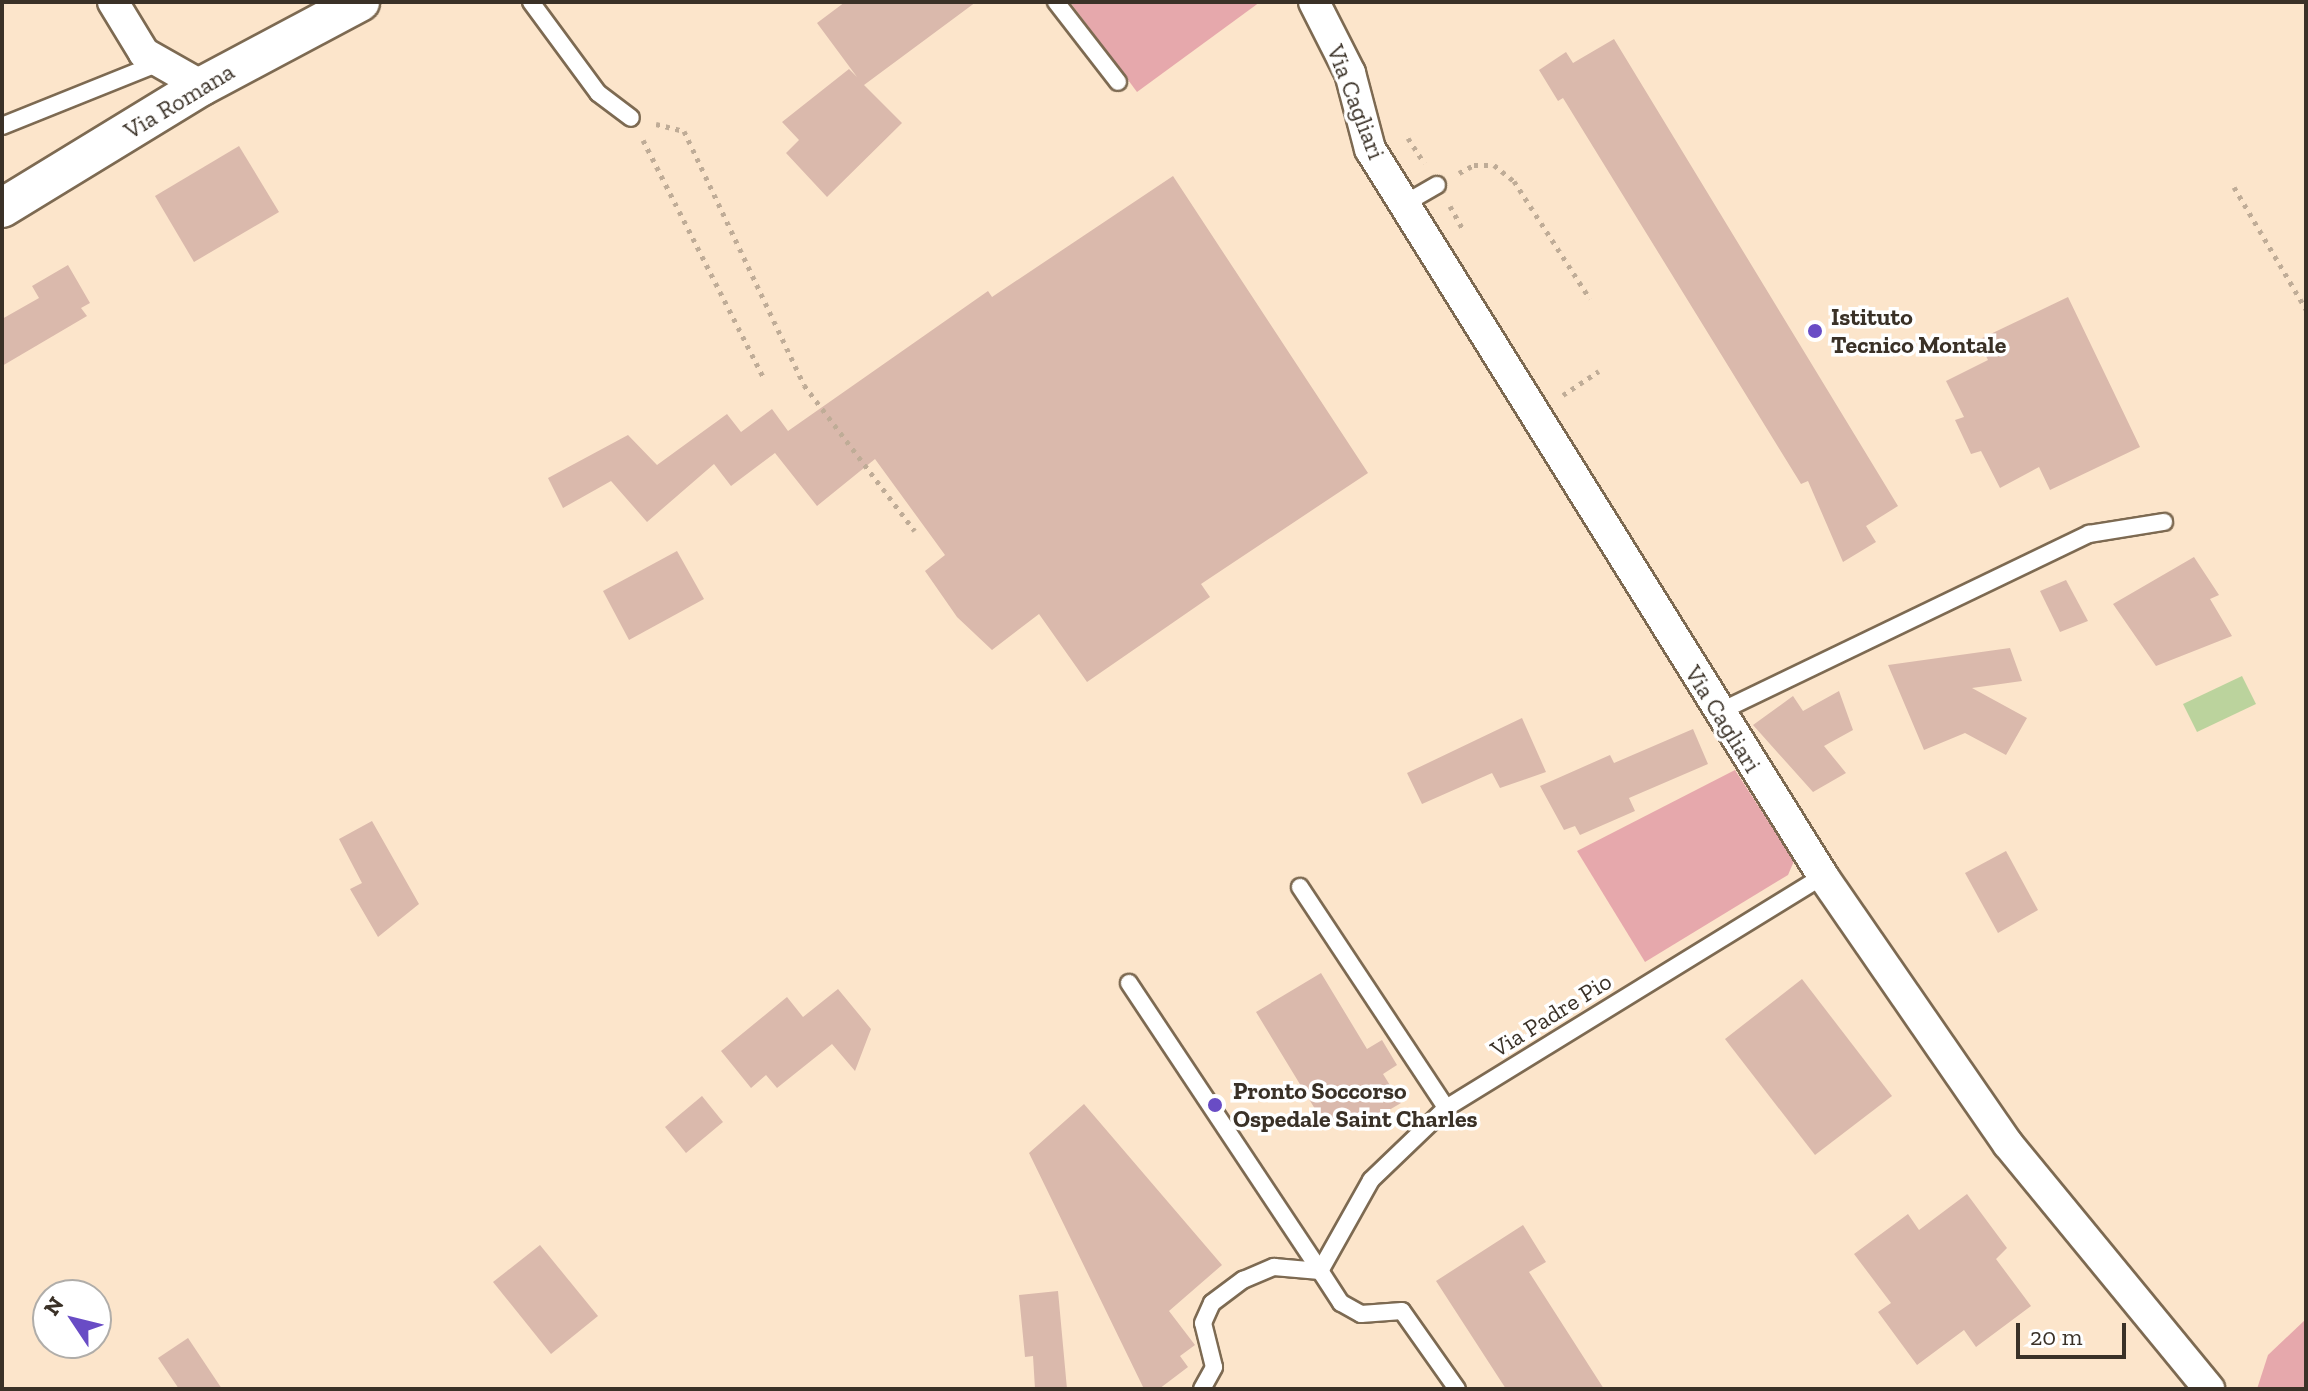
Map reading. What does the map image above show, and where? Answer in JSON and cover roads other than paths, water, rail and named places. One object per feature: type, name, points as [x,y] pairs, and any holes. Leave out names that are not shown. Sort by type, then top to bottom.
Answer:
[{"type":"street","points":[[113,2],[144,53],[202,86]]},
{"type":"street","name":"Via Romana","points":[[2,208],[202,86],[360,2]]},
{"type":"street","name":"Via Cagliari","points":[[1314,2],[1350,73],[1370,149],[1823,876],[2008,1144],[2209,1389]]},
{"type":"lane","points":[[531,2],[598,93],[631,118]]},
{"type":"lane","points":[[1056,2],[1118,82]]},
{"type":"lane","points":[[2,126],[161,62]]},
{"type":"lane","points":[[1404,204],[1437,185]]},
{"type":"lane","points":[[1719,712],[2089,534],[2164,522]]},
{"type":"lane","name":"Via Padre Pio","points":[[1320,1271],[1371,1180],[1446,1108],[1823,876]]},
{"type":"lane","points":[[1300,887],[1446,1108]]},
{"type":"lane","points":[[1129,983],[1341,1303],[1361,1314],[1402,1311],[1457,1389]]},
{"type":"lane","points":[[1202,1389],[1214,1367],[1203,1323],[1212,1303],[1243,1280],[1274,1267],[1320,1271]]},
{"type":"place","name":"Istituto Tecnico Montale","points":[[1815,331]]},
{"type":"place","name":"Pronto Soccorso Ospedale Saint Charles","points":[[1215,1105]]}]
